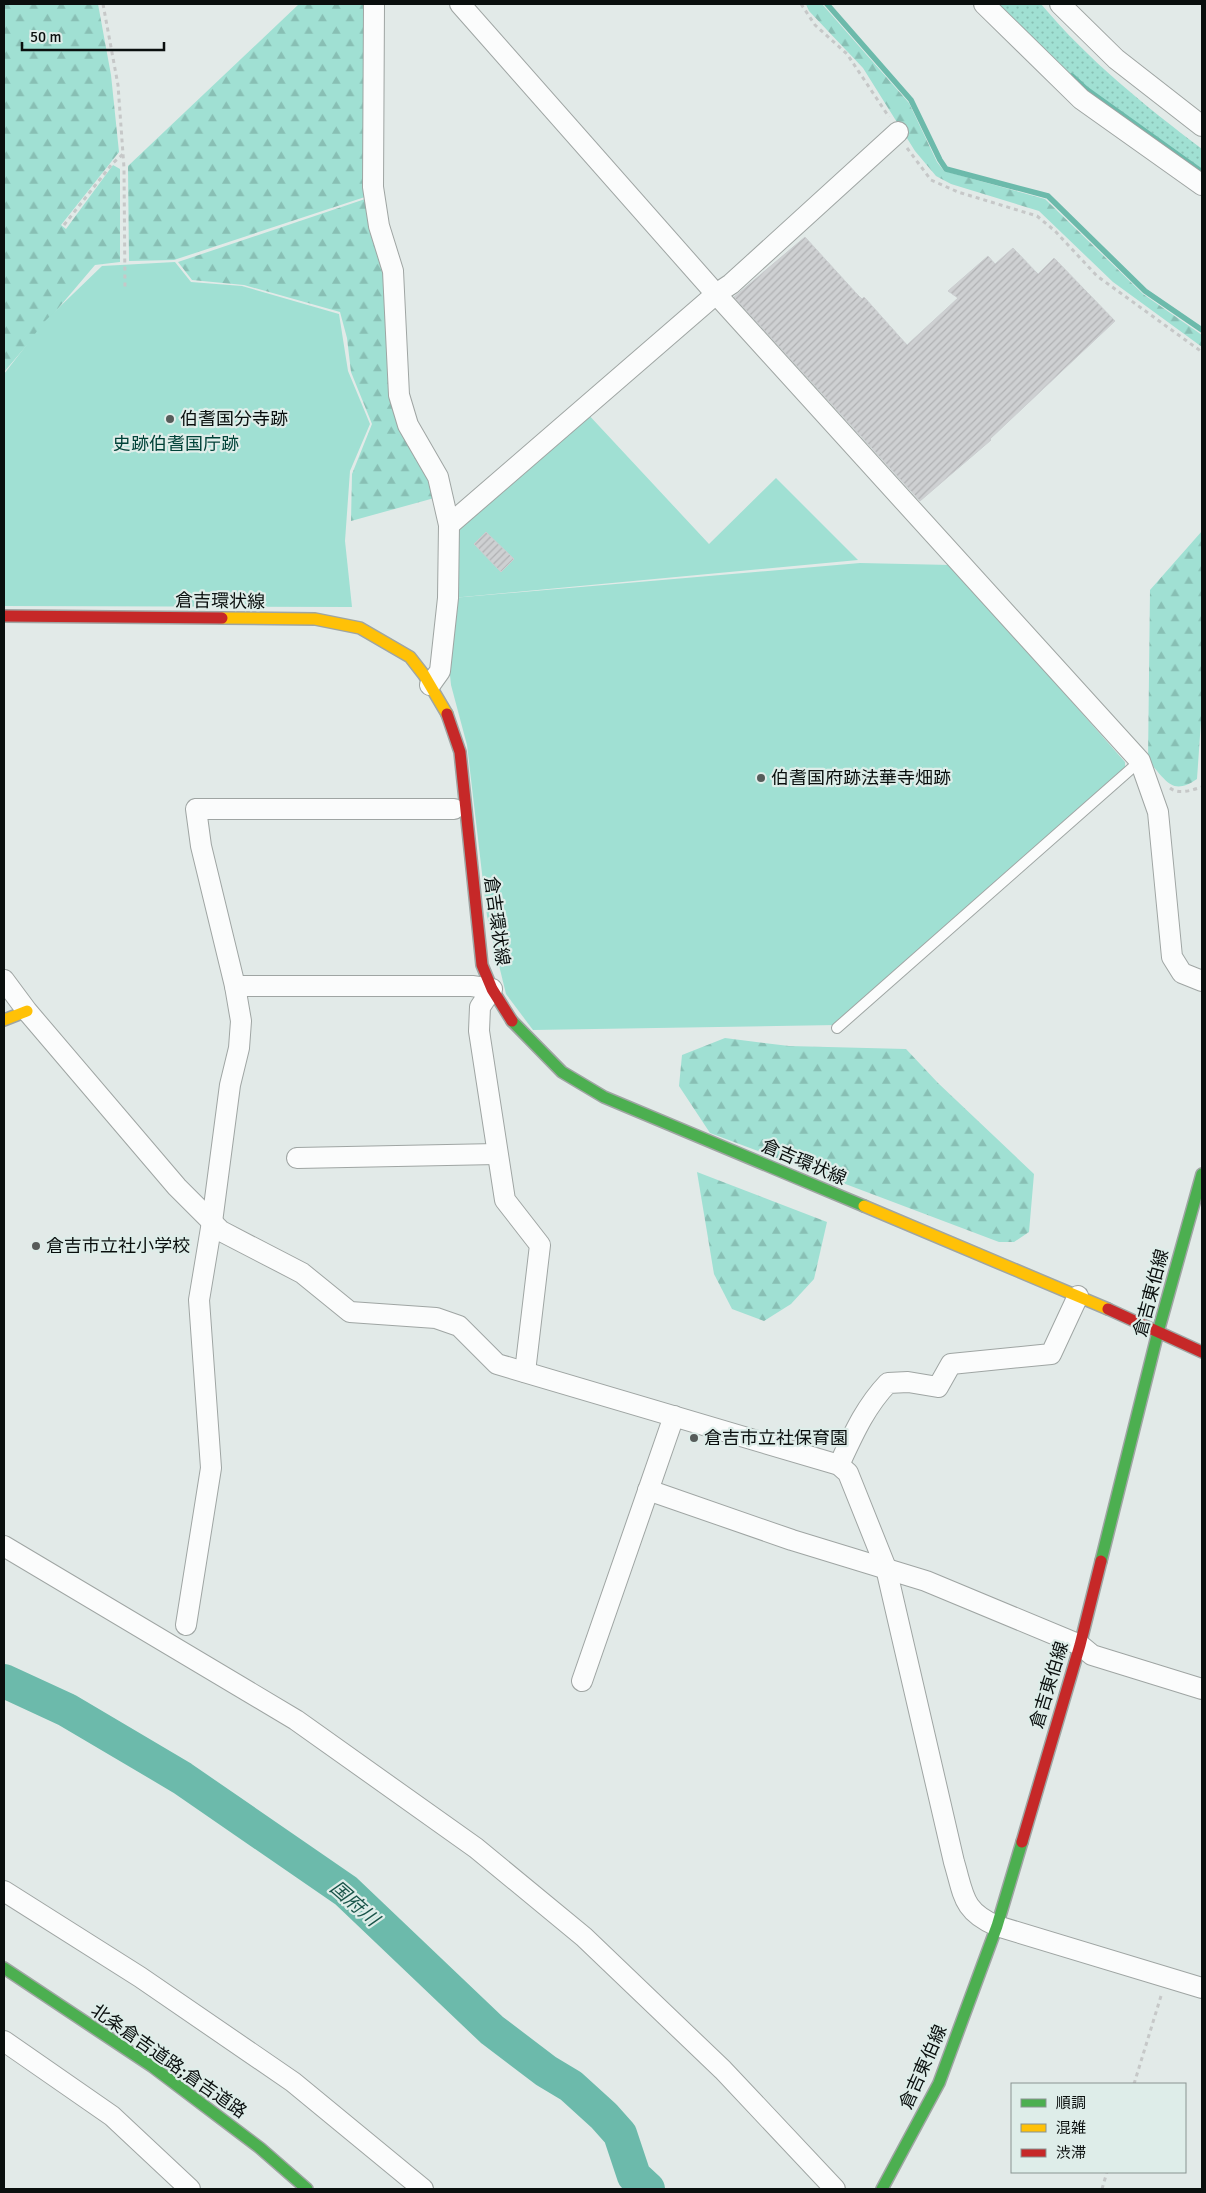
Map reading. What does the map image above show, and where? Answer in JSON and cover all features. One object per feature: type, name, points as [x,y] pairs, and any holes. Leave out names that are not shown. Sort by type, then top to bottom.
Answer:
[{"type":"main road","name":"倉吉環状線","points":[[4,616],[315,619],[360,628],[389,643],[410,657],[430,685],[445,709],[460,752],[482,966],[492,989],[512,1022],[562,1072],[604,1097],[1078,1296],[1202,1352]]},
{"type":"main road","points":[[4,1020],[27,1011]]},
{"type":"main road","name":"倉吉東伯線","points":[[882,2189],[939,2083],[997,1926],[1080,1645],[1158,1332],[1202,1174]]},
{"type":"main road","name":"北条倉吉道路;倉吉道路","points":[[4,1968],[153,2067],[260,2148],[307,2189]]},
{"type":"street","points":[[374,4],[373,187],[379,226],[393,271],[399,395],[408,425],[438,477],[449,525],[447,607],[440,670],[430,685]]},
{"type":"street","points":[[460,4],[716,294],[1140,761],[1158,812],[1172,957],[1182,973],[1202,980]]},
{"type":"street","points":[[984,4],[1081,100],[1202,185]]},
{"type":"street","points":[[1060,4],[1116,59],[1202,126]]},
{"type":"street","points":[[449,525],[716,294],[730,284],[898,132]]},
{"type":"street","points":[[186,1625],[211,1468],[199,1300],[212,1222],[230,1085],[239,1048],[240,1020],[235,986],[200,846],[196,809],[454,809]]},
{"type":"street","points":[[4,980],[27,1011],[177,1187],[221,1231],[302,1273],[350,1312],[436,1318],[459,1326],[497,1364],[839,1465],[848,1473],[886,1568],[954,1862],[966,1905],[984,1920],[997,1926],[1202,1988]]},
{"type":"street","points":[[235,986],[472,986],[492,989],[480,1007],[479,1031],[505,1200],[540,1245],[524,1372]]},
{"type":"street","points":[[297,1158],[497,1154]]},
{"type":"street","points":[[839,1465],[860,1419],[876,1395],[888,1383],[908,1382],[938,1388],[951,1364],[1051,1354],[1078,1296]]},
{"type":"street","points":[[582,1681],[674,1416]]},
{"type":"street","points":[[648,1490],[792,1540],[926,1581],[1080,1645],[1092,1655],[1202,1689]]},
{"type":"street","points":[[4,1546],[296,1720],[476,1848],[584,1937],[723,2070],[835,2189]]},
{"type":"street","points":[[4,1891],[140,1977],[293,2082],[423,2189]]},
{"type":"street","points":[[4,2040],[112,2116],[190,2189]]},
{"type":"lane","points":[[837,1028],[1140,761]]},
{"type":"path","points":[[103,4],[118,86],[123,154],[125,288]]},
{"type":"path","points":[[801,4],[815,24],[847,54],[886,110],[911,155],[931,180],[958,192],[1037,216],[1055,231],[1097,276],[1202,352]]},
{"type":"path","points":[[64,224],[112,164],[123,154]]},
{"type":"path","points":[[1134,2083],[1166,1978]]},
{"type":"path","points":[[1102,2189],[1107,2173]]},
{"type":"green space","points":[[4,4],[98,4],[111,75],[119,152],[61,225],[66,229],[113,165],[120,169],[120,262],[95,265],[4,372]]},
{"type":"green space","points":[[299,4],[369,4],[371,195],[174,260],[129,261],[128,166]]},
{"type":"green space","points":[[806,4],[822,4],[909,103],[937,162],[944,171],[1045,199],[1143,294],[1202,335],[1202,347],[1113,282],[1039,211],[951,184],[936,176],[915,151],[863,68],[809,11]]},
{"type":"green space","points":[[990,4],[1041,4],[1097,63],[1159,116],[1202,149],[1202,180],[1080,92]]},
{"type":"green space","points":[[371,197],[389,273],[394,379],[438,497],[351,521],[352,474],[372,424],[351,372],[347,338],[340,312],[244,285],[192,280],[178,262]]},
{"type":"green space","name":"史跡伯耆国庁跡","points":[[175,262],[191,282],[242,286],[339,314],[348,371],[370,424],[350,471],[345,541],[352,607],[4,606],[4,374],[45,321],[102,266]]},
{"type":"green space","points":[[586,412],[709,544],[776,478],[858,560],[452,598],[451,534]]},
{"type":"green space","points":[[1202,531],[1202,707],[1197,779],[1188,784],[1175,786],[1170,784],[1148,761],[1150,590]]},
{"type":"green space","points":[[860,563],[951,565],[1125,762],[1125,768],[837,1025],[533,1030],[506,994],[487,916],[467,745],[451,685],[449,665],[452,598]]},
{"type":"green space","points":[[725,1038],[789,1046],[906,1049],[938,1083],[1034,1174],[1029,1232],[1014,1242],[999,1242],[710,1133],[679,1086],[682,1055]]},
{"type":"green space","points":[[697,1172],[827,1222],[814,1279],[791,1304],[764,1321],[732,1309],[714,1274]]},
{"type":"building","points":[[805,237],[856,293],[862,299],[864,297],[907,345],[958,298],[948,291],[988,256],[995,264],[1013,248],[1038,274],[1054,258],[1115,321],[991,440],[920,501],[734,297]]},
{"type":"building","points":[[486,532],[514,559],[501,572],[474,544]]},
{"type":"waterway","points":[[827,4],[911,100],[946,169],[1048,196],[1145,291],[1202,330]]},
{"type":"waterway","points":[[1072,76],[1086,89],[1202,172]]},
{"type":"waterway","name":"国府川","points":[[4,1681],[67,1710],[182,1778],[346,1891],[492,2030],[546,2071],[571,2086],[604,2116],[620,2134],[634,2176],[648,2189]]},
{"type":"traffic: fast","points":[[512,1021],[562,1072],[604,1097],[864,1206]]},
{"type":"traffic: fast","points":[[1101,1561],[1158,1332],[1202,1174]]},
{"type":"traffic: fast","points":[[882,2189],[939,2083],[997,1926],[1022,1842]]},
{"type":"traffic: fast","points":[[4,1968],[153,2067],[260,2148],[307,2189]]},
{"type":"traffic: slow","points":[[222,618],[315,619],[360,628],[410,657],[424,675],[447,714]]},
{"type":"traffic: slow","points":[[4,1020],[27,1011]]},
{"type":"traffic: slow","points":[[864,1206],[1108,1309]]},
{"type":"traffic: jam","points":[[4,616],[222,618]]},
{"type":"traffic: jam","points":[[447,714],[460,752],[482,965],[492,989],[512,1021]]},
{"type":"traffic: jam","points":[[1108,1309],[1202,1352]]},
{"type":"traffic: jam","points":[[1022,1842],[1080,1645],[1101,1561]]},
{"type":"place","name":"伯耆国分寺跡","points":[[170,419]]},
{"type":"place","name":"伯耆国府跡法華寺畑跡","points":[[761,778]]},
{"type":"place","name":"倉吉市立社小学校","points":[[36,1246]]},
{"type":"place","name":"倉吉市立社保育園","points":[[694,1438]]}]
